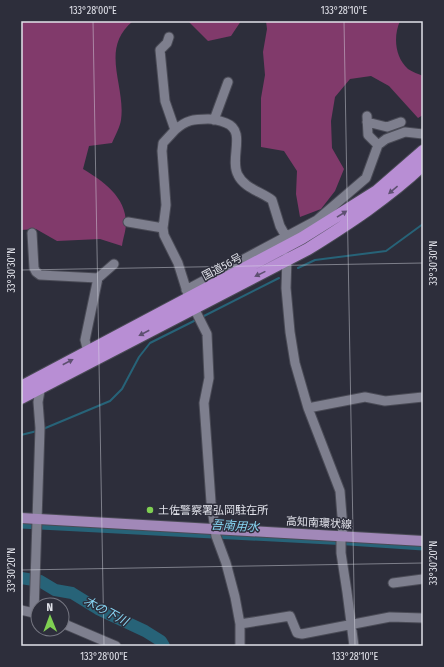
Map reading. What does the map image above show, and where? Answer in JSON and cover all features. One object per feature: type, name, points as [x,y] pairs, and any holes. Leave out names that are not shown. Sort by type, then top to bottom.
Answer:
[{"type":"highway","name":"国道56号","points":[[21,387],[88,352],[193,306],[288,243],[343,214],[377,191],[423,151]]},
{"type":"highway","name":"国道56号","points":[[21,398],[193,306],[286,260],[348,224],[383,199],[423,165]]},
{"type":"main road","name":"高知南環状線","points":[[21,518],[37,523],[216,533],[341,539],[423,540]]},
{"type":"street","points":[[169,36],[167,44],[160,50],[165,101],[175,130]]},
{"type":"street","points":[[214,120],[228,82]]},
{"type":"street","points":[[378,145],[368,136],[367,119],[387,126],[401,122]]},
{"type":"street","points":[[240,646],[240,624],[232,582],[216,533],[211,502],[205,434],[204,402],[209,378],[209,348],[207,334],[193,306],[178,263],[164,235],[163,228],[166,205],[162,151],[163,143],[175,130],[190,120],[214,120],[231,125],[236,131],[235,160],[238,177],[244,183],[272,200],[280,226],[288,243],[286,260],[290,332],[295,363],[308,408],[340,491],[343,518],[341,539],[354,646]]},
{"type":"street","points":[[288,243],[366,178],[378,145],[386,139],[405,132],[423,134]]},
{"type":"street","points":[[128,222],[163,228]]},
{"type":"street","points":[[32,233],[36,272],[40,275],[98,278]]},
{"type":"street","points":[[88,352],[85,340],[98,278],[114,264]]},
{"type":"street","points":[[36,597],[40,431],[38,402],[43,376]]},
{"type":"street","points":[[308,408],[365,397],[385,401],[423,396]]},
{"type":"street","points":[[393,583],[423,579]]},
{"type":"street","points":[[240,624],[290,616],[298,633],[302,634],[351,623],[390,617],[423,618]]},
{"type":"street","points":[[70,626],[116,646]]},
{"type":"shaded area","points":[[21,21],[133,21],[123,32],[117,43],[116,68],[122,107],[120,126],[112,143],[89,146],[83,169],[112,191],[122,205],[125,214],[126,229],[122,246],[100,239],[57,241],[36,229],[21,230]]},
{"type":"shaded area","points":[[188,21],[241,21],[231,36],[208,41]]},
{"type":"shaded area","points":[[266,21],[400,21],[396,34],[396,46],[400,59],[408,69],[423,76],[423,115],[418,118],[389,86],[371,76],[350,79],[335,97],[331,121],[332,148],[344,169],[335,191],[321,209],[300,217],[296,194],[297,171],[284,151],[261,147],[261,98],[265,75],[263,52],[267,29]]},
{"type":"waterway","points":[[298,268],[315,260],[386,251],[423,224]]},
{"type":"waterway","points":[[202,317],[279,278]]},
{"type":"waterway","points":[[43,429],[110,401],[122,389],[139,357],[150,343],[196,320]]},
{"type":"waterway","points":[[21,435],[37,431]]},
{"type":"waterway","name":"吾南用水","points":[[21,525],[423,547]]},
{"type":"waterway","name":"木の下川","points":[[21,578],[40,581],[55,590],[72,593],[98,609],[145,631],[161,641],[164,646]]},
{"type":"place","name":"土佐警察署弘岡駐在所","points":[[150,510]]}]
